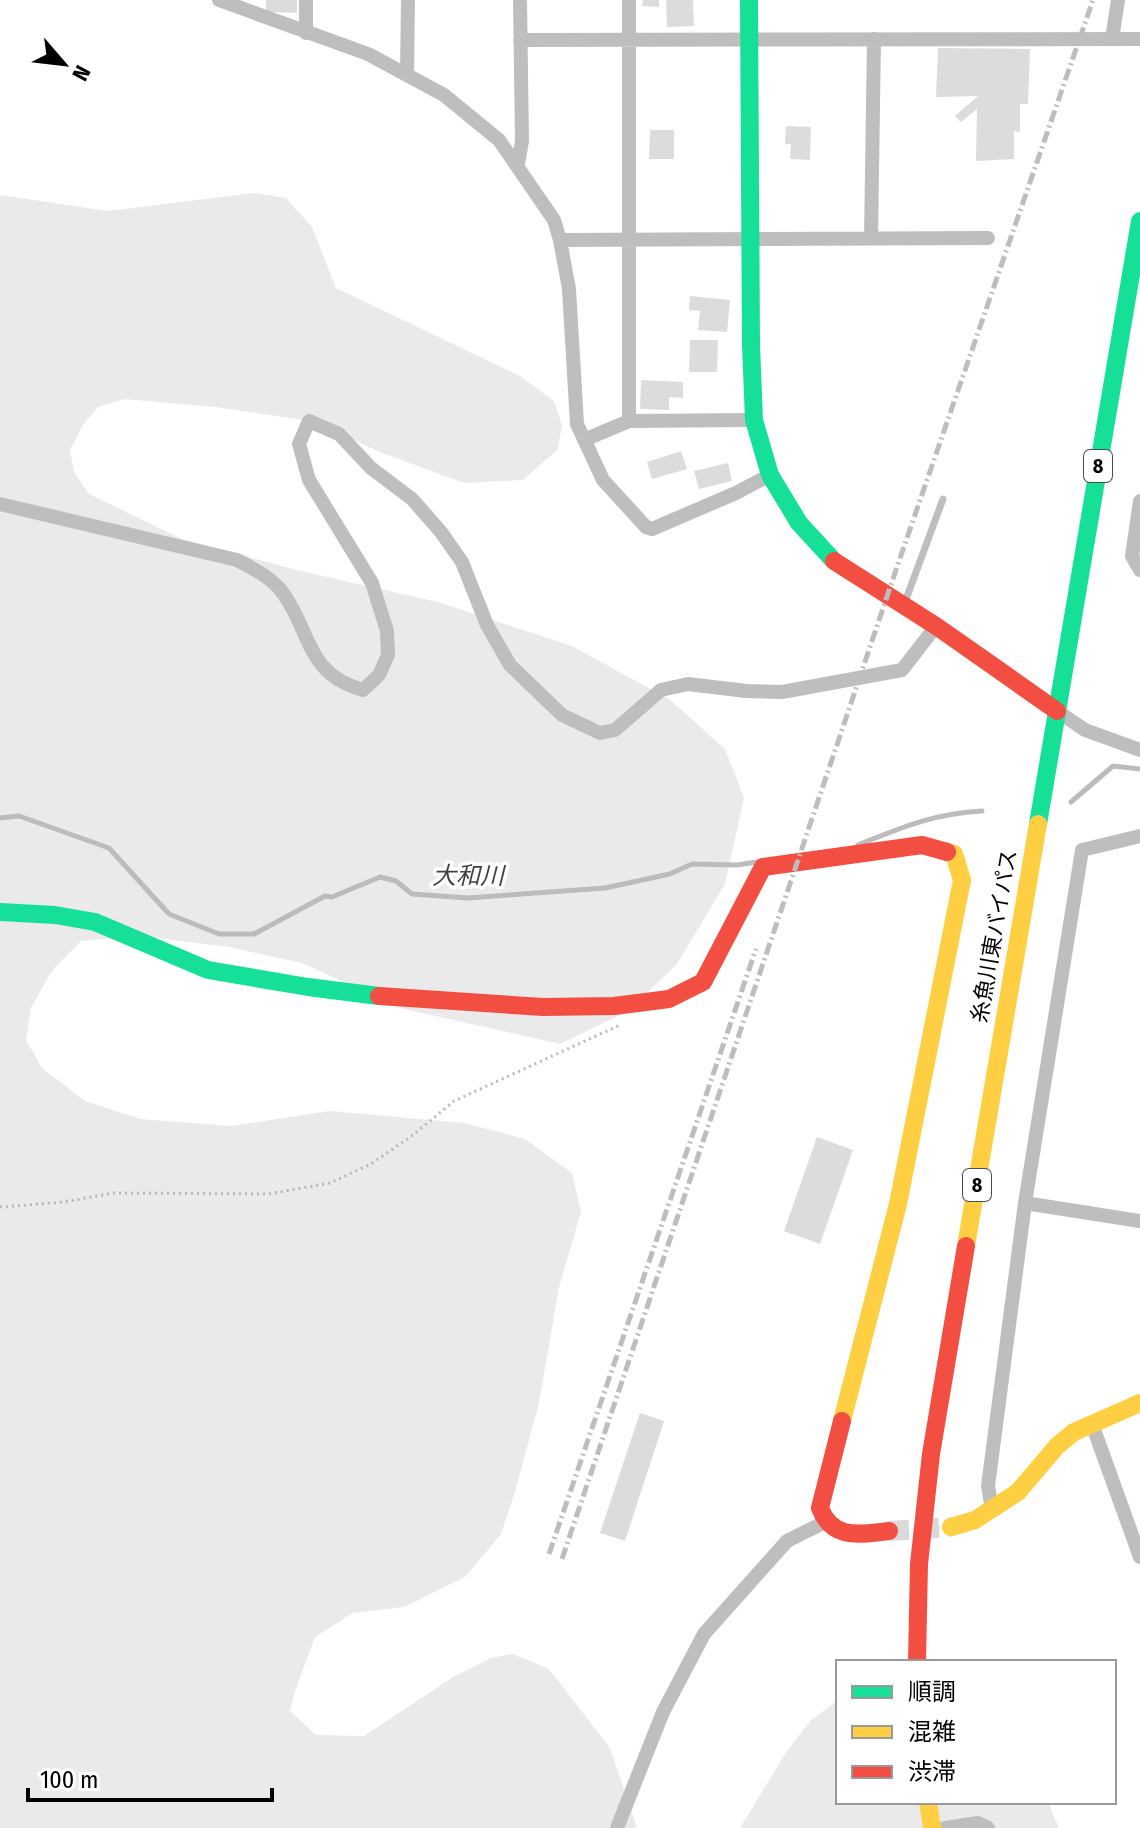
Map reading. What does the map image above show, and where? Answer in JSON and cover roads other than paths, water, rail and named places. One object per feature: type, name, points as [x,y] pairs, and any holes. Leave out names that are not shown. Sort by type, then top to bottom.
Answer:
[{"type":"main road","points":[[749,0],[754,420],[770,475],[799,523],[839,566],[936,626],[1057,711]]},
{"type":"main road","name":"糸魚川東バイパス","points":[[917,1660],[919,1564],[931,1454],[1140,221]]},
{"type":"main road","points":[[0,912],[69,916],[109,926],[205,969],[262,982],[365,995],[534,1008],[616,1005],[678,998],[699,985],[763,867],[922,845],[954,854],[962,880],[898,1204],[820,1508],[823,1523],[833,1530],[855,1535],[889,1531]]},
{"type":"main road","points":[[951,1527],[975,1520],[1018,1492],[1057,1446],[1074,1432],[1140,1403]]},
{"type":"main road","points":[[928,1804],[932,1828]]},
{"type":"street","points":[[219,0],[368,54],[444,95],[499,140],[554,220],[560,240],[569,289],[577,424],[603,480],[646,527],[652,529],[770,475]]},
{"type":"street","points":[[306,0],[306,33]]},
{"type":"street","points":[[407,75],[408,0]]},
{"type":"street","points":[[518,164],[522,141],[520,0]]},
{"type":"street","points":[[629,0],[629,421]]},
{"type":"street","points":[[1112,39],[1118,0]]},
{"type":"street","points":[[871,239],[874,39]]},
{"type":"street","points":[[520,40],[1140,39]]},
{"type":"street","points":[[560,240],[988,238]]},
{"type":"street","points":[[584,440],[629,421],[754,420]]},
{"type":"street","points":[[0,504],[237,560],[263,574],[282,592],[321,667],[347,686],[363,690],[379,675],[388,655],[387,631],[372,583],[309,480],[299,444],[309,421],[339,434],[371,468],[412,499],[462,562],[487,625],[510,665],[562,715],[600,733],[615,730],[661,690],[688,684],[782,692],[902,670],[936,626]]},
{"type":"street","points":[[1140,501],[1132,556],[1140,570]]},
{"type":"street","points":[[1057,711],[1085,730],[1140,750]]},
{"type":"street","points":[[992,1509],[988,1486],[1025,1203],[1082,850],[1140,836]]},
{"type":"street","points":[[1025,1203],[1140,1221]]},
{"type":"street","points":[[1092,1424],[1140,1557]]},
{"type":"street","points":[[617,1828],[663,1712],[704,1634],[787,1541],[823,1523]]},
{"type":"street","points":[[945,1828],[983,1825]]},
{"type":"lane","points":[[903,606],[943,499]]},
{"type":"waterway","name":"大和川","points":[[1071,802],[1113,766],[1140,769]]},
{"type":"waterway","name":"大和川","points":[[858,845],[933,818],[982,811]]},
{"type":"waterway","name":"大和川","points":[[0,818],[19,816],[109,848],[169,914],[219,934],[254,934],[325,896],[332,897],[380,877],[396,881],[412,894],[468,898],[605,888],[670,874],[692,864],[757,862]]},
{"type":"tunnel","points":[[889,1531],[951,1527]]},
{"type":"railway","points":[[562,1559],[898,564],[1093,0]]},
{"type":"railway","points":[[549,1554],[756,949]]}]
